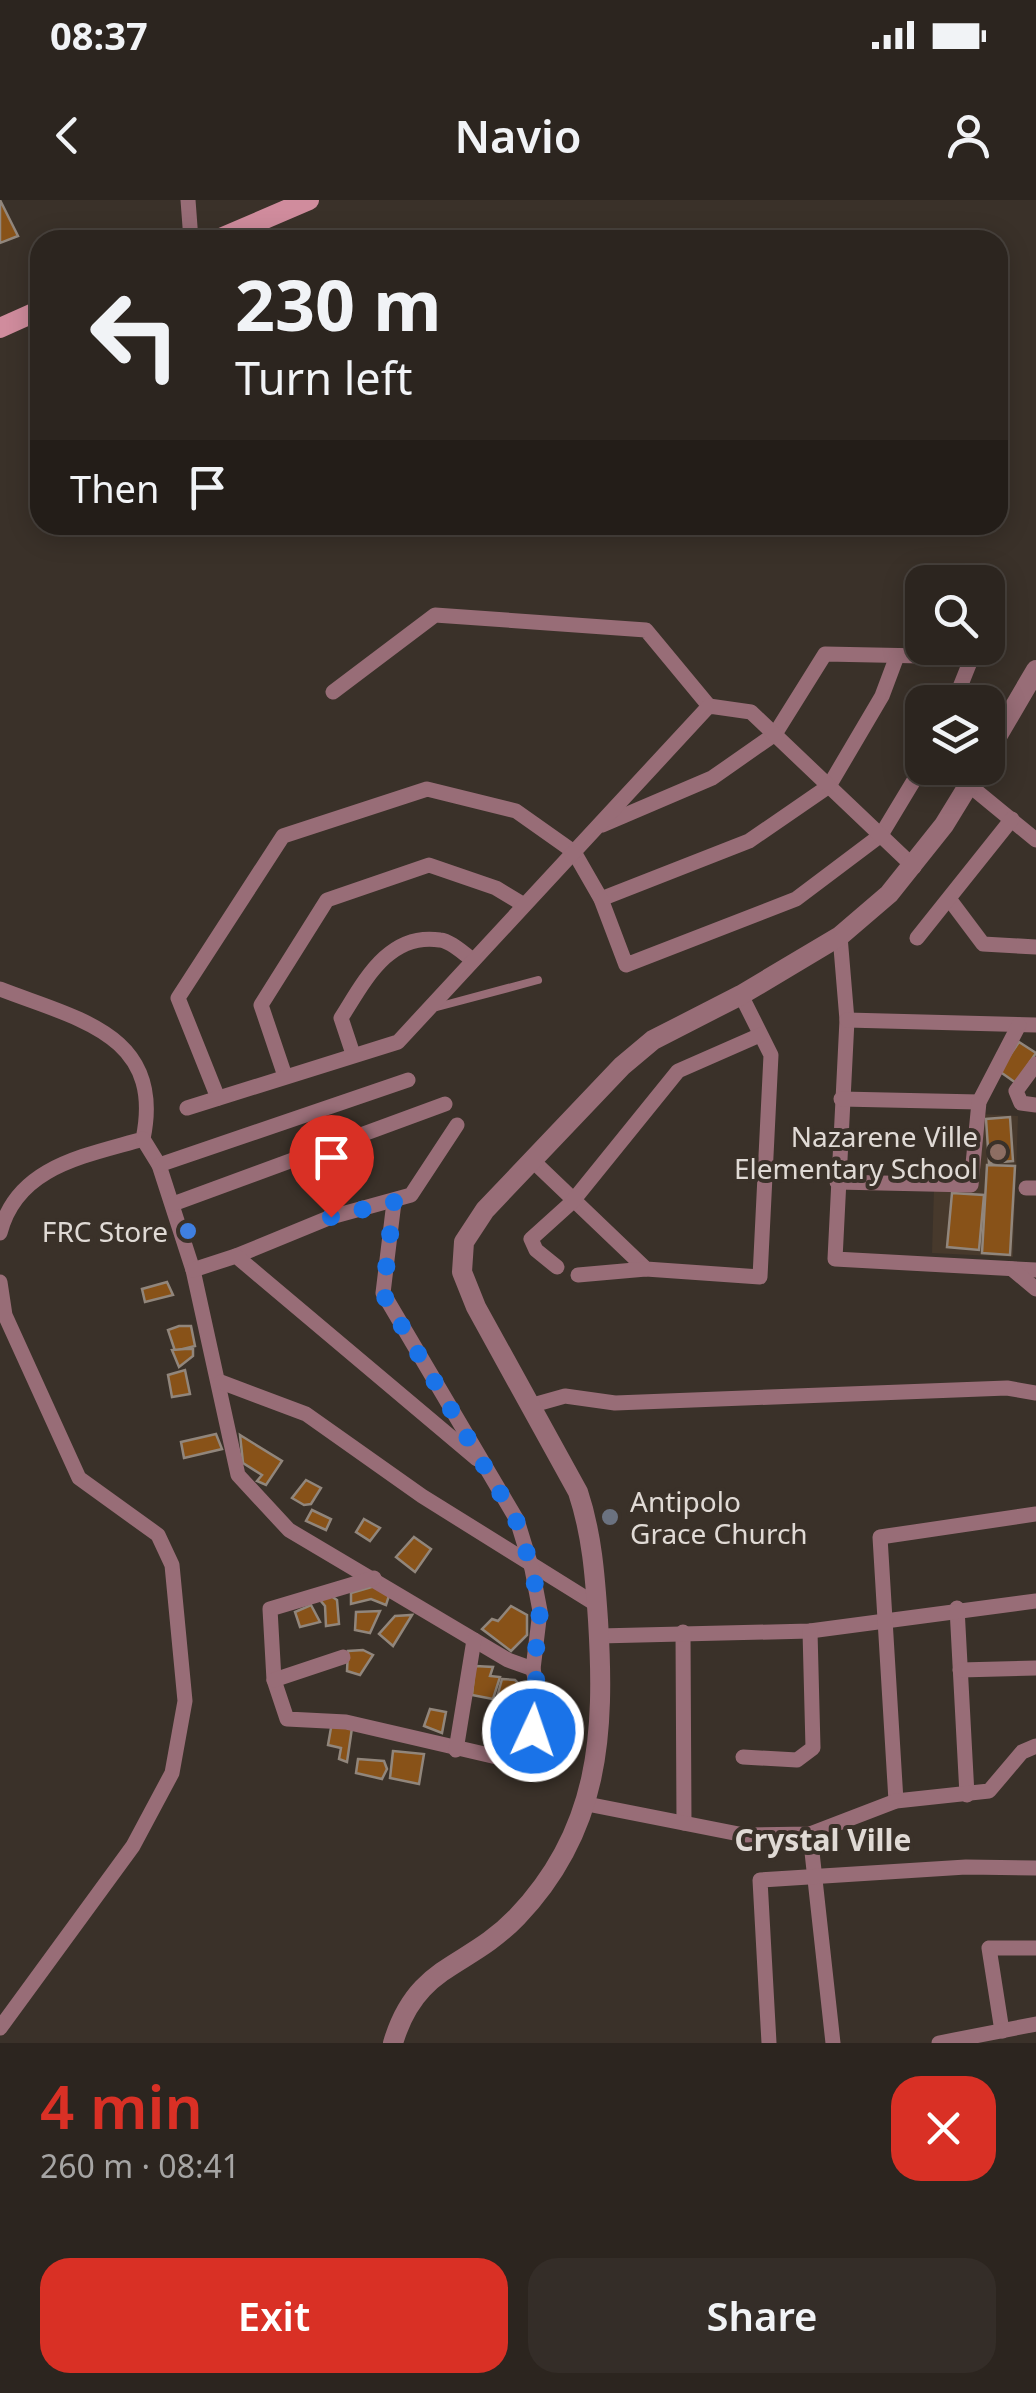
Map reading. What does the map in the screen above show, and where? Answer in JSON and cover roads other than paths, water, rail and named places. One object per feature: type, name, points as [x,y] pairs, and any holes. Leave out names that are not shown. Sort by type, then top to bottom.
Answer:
[{"type":"main road","points":[[239,230],[309,200]]},
{"type":"main road","points":[[0,328],[30,314]]},
{"type":"street","points":[[188,200],[190,230]]},
{"type":"street","points":[[333,692],[436,615],[646,630],[708,706],[751,712],[914,867]]},
{"type":"street","points":[[596,827],[712,778],[775,734],[824,654],[972,657],[961,685]]},
{"type":"street","points":[[601,899],[749,841],[830,786],[882,696],[897,656]]},
{"type":"street","points":[[1005,723],[1036,670]]},
{"type":"street","points":[[188,1108],[398,1042],[708,706]]},
{"type":"street","points":[[218,1098],[178,998],[283,836],[427,788],[516,811],[574,852],[601,899],[626,965],[796,899],[882,835],[911,785]]},
{"type":"street","points":[[393,2043],[402,2015],[420,1986],[479,1950],[516,1918],[548,1879],[587,1804],[602,1728],[589,1525],[578,1492],[533,1405],[476,1307],[462,1272],[464,1242],[484,1210],[622,1066],[653,1040],[740,996],[840,936],[914,867],[968,785]]},
{"type":"street","points":[[982,785],[1036,840]]},
{"type":"street","points":[[917,938],[1012,819]]},
{"type":"street","points":[[285,1076],[261,1005],[327,900],[429,865],[496,888],[524,904]]},
{"type":"street","points":[[950,900],[983,944],[1036,947]]},
{"type":"street","points":[[840,936],[848,1020],[834,1260],[1036,1270]]},
{"type":"street","points":[[353,1054],[340,1018],[378,960],[412,942],[442,940],[474,960]]},
{"type":"street","points":[[0,989],[96,1026],[117,1041],[137,1064],[147,1086],[143,1139],[159,1165],[193,1270],[221,1382],[238,1475],[289,1530],[474,1640],[534,1669]]},
{"type":"street","points":[[578,1274],[646,1268],[760,1277],[770,1055],[740,996]]},
{"type":"street","points":[[848,1020],[1036,1025]]},
{"type":"street","points":[[837,1182],[971,1185],[979,1102],[1019,1025]]},
{"type":"street","points":[[558,1267],[536,1250],[531,1239],[572,1202],[678,1072],[760,1035]]},
{"type":"street","points":[[1036,1064],[1016,1091],[1021,1102],[1036,1105]]},
{"type":"street","points":[[159,1165],[408,1080]]},
{"type":"street","points":[[842,1098],[979,1102]]},
{"type":"street","points":[[173,1204],[445,1104]]},
{"type":"street","points":[[193,1270],[331,1217],[410,1195],[457,1125]]},
{"type":"street","points":[[0,1233],[6,1208],[36,1177],[67,1161],[143,1139]]},
{"type":"street","points":[[532,1160],[646,1268]]},
{"type":"street","points":[[374,1578],[270,1609],[274,1680],[287,1719],[346,1722],[527,1764],[540,1698],[534,1669],[540,1611],[532,1569],[516,1520],[488,1468],[383,1294],[394,1202]]},
{"type":"street","points":[[236,1256],[488,1468]]},
{"type":"street","points":[[1012,1269],[1036,1288]]},
{"type":"street","points":[[0,1282],[6,1315],[79,1478],[158,1534],[172,1565],[186,1701],[172,1773],[132,1846],[0,2028]]},
{"type":"street","points":[[221,1382],[306,1414],[532,1569],[596,1605]]},
{"type":"street","points":[[533,1405],[565,1396],[615,1402],[1007,1388],[1036,1393]]},
{"type":"street","points":[[896,1802],[880,1537],[1036,1514]]},
{"type":"street","points":[[599,1636],[810,1631],[957,1608],[1036,1601]]},
{"type":"street","points":[[957,1608],[967,1794]]},
{"type":"street","points":[[743,1757],[797,1760],[813,1748],[810,1631]]},
{"type":"street","points":[[683,1632],[684,1823]]},
{"type":"street","points":[[456,1750],[474,1640]]},
{"type":"street","points":[[274,1680],[343,1657]]},
{"type":"street","points":[[960,1670],[1036,1668]]},
{"type":"street","points":[[587,1804],[744,1834],[810,1834],[896,1802],[989,1792],[1022,1752],[1036,1746]]},
{"type":"street","points":[[810,1834],[833,2043]]},
{"type":"street","points":[[769,2043],[760,1880],[966,1867],[1036,1868]]},
{"type":"street","points":[[1002,2031],[990,1948],[1036,1948]]},
{"type":"street","points":[[939,2043],[1036,2024]]},
{"type":"lane","points":[[428,1010],[466,995],[538,980]]},
{"type":"place","name":"Nazarene Ville Elementary School","points":[[998,1152]]},
{"type":"place","name":"FRC Store","points":[[188,1231]]},
{"type":"place","name":"Antipolo Grace Church","points":[[610,1517]]},
{"type":"district","name":"Crystal Ville","points":[[823,1839]]}]
